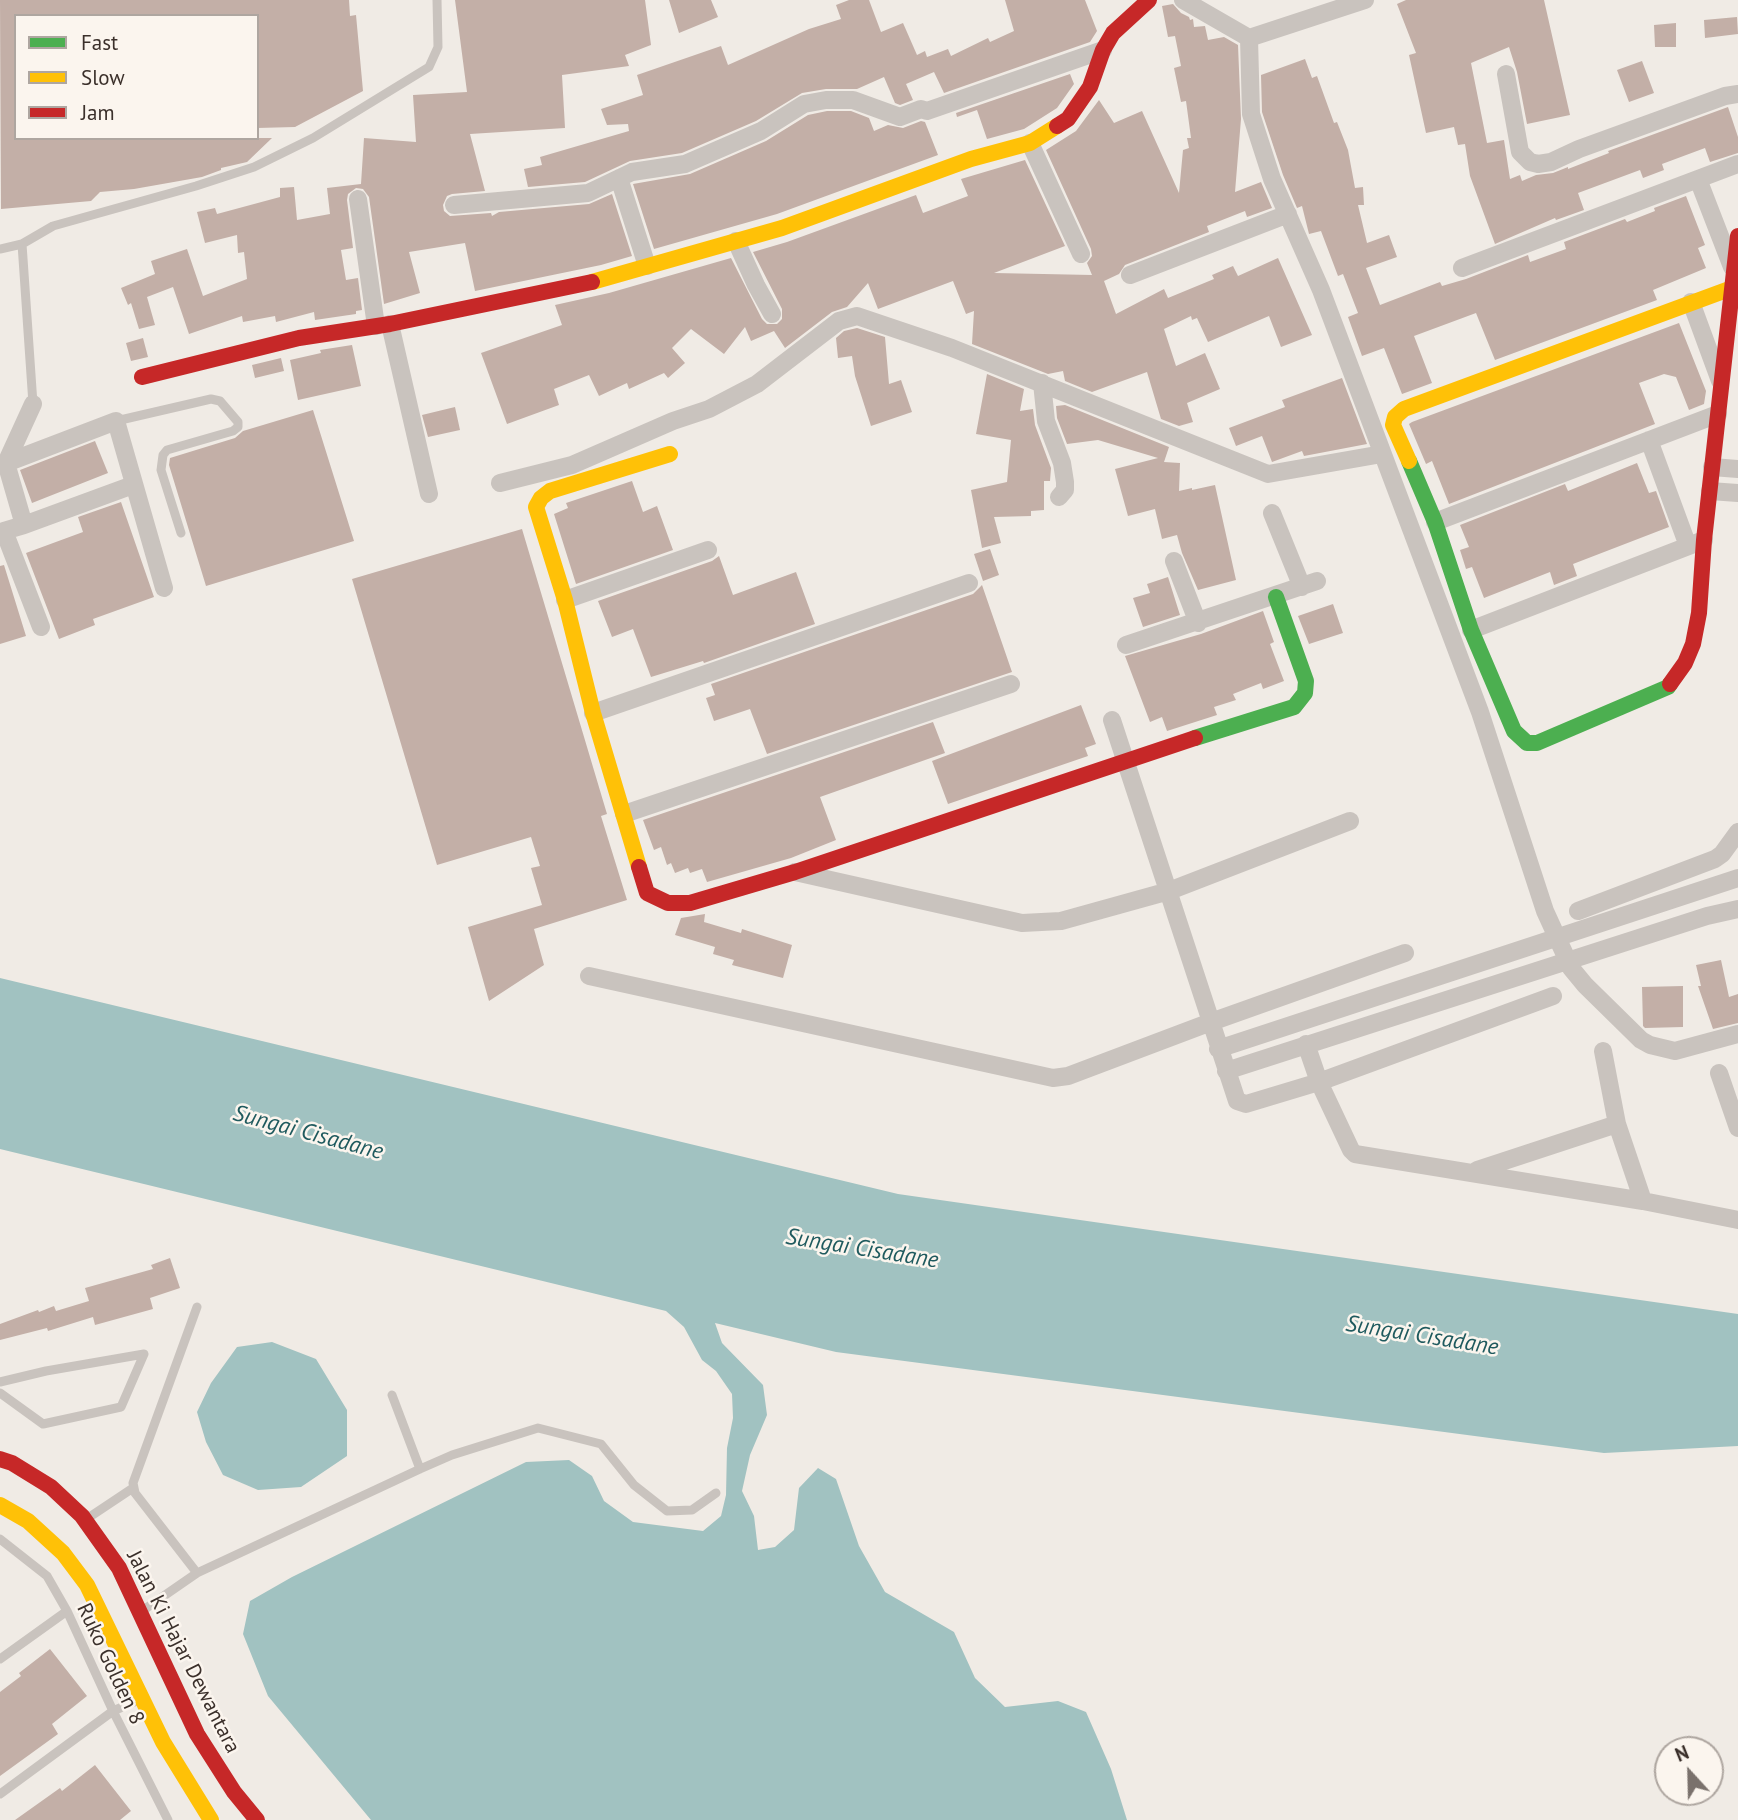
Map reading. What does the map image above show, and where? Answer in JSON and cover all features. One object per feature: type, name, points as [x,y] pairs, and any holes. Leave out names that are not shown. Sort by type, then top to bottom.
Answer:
[{"type":"street","points":[[142,377],[299,338],[383,325],[605,279],[782,228],[971,159],[1030,143],[1068,119],[1090,87],[1103,50],[1113,33],[1149,0]]},
{"type":"street","points":[[1183,0],[1249,38],[1365,0]]},
{"type":"street","points":[[1249,38],[1251,114],[1272,179],[1321,290],[1480,712],[1545,911],[1571,968],[1650,1045],[1675,1051],[1738,1034]]},
{"type":"street","points":[[454,205],[588,193],[632,172],[685,164],[761,131],[804,104],[826,100],[853,100],[900,117],[921,109],[927,111],[1103,50]]},
{"type":"street","points":[[1506,74],[1520,152],[1530,162],[1538,164],[1551,162],[1579,149],[1725,96],[1738,94]]},
{"type":"street","points":[[1030,143],[1081,254]]},
{"type":"street","points":[[1462,268],[1738,164]]},
{"type":"street","points":[[619,178],[647,267]]},
{"type":"street","points":[[1698,179],[1732,279]]},
{"type":"street","points":[[359,198],[383,325],[429,494]]},
{"type":"street","points":[[1130,275],[1288,214]]},
{"type":"street","points":[[1732,279],[1691,302],[1404,409],[1395,417],[1393,425],[1435,522],[1471,630],[1514,731],[1527,743],[1537,743],[1668,687],[1685,663],[1693,644],[1699,613],[1696,543],[1710,491],[1738,236]]},
{"type":"street","points":[[736,241],[755,285],[772,314]]},
{"type":"street","points":[[1691,302],[1721,385]]},
{"type":"street","points":[[500,483],[572,465],[673,421],[709,409],[757,384],[839,321],[856,316],[953,348],[1268,474],[1382,454]]},
{"type":"street","points":[[1042,383],[1046,421],[1064,472],[1065,490],[1059,497]]},
{"type":"street","points":[[24,525],[6,463],[33,404]]},
{"type":"street","points":[[1435,522],[1718,414]]},
{"type":"street","points":[[6,463],[116,421],[164,588]]},
{"type":"street","points":[[1649,440],[1696,543]]},
{"type":"street","points":[[670,454],[550,491],[541,498],[536,508],[565,600],[593,713],[647,893],[668,903],[690,903],[795,872],[1125,760],[1294,707],[1305,693],[1306,681],[1276,597]]},
{"type":"street","points":[[1712,467],[1738,469]]},
{"type":"street","points":[[41,627],[2,531],[133,485]]},
{"type":"street","points":[[1710,491],[1738,493]]},
{"type":"street","points":[[1126,645],[1309,584],[1272,513]]},
{"type":"street","points":[[1471,630],[1696,543]]},
{"type":"street","points":[[565,600],[708,550]]},
{"type":"street","points":[[1174,561],[1198,623]]},
{"type":"street","points":[[593,713],[970,583]]},
{"type":"street","points":[[624,814],[1011,684]]},
{"type":"street","points":[[1112,720],[1237,1101],[1247,1104],[1319,1082],[1553,996]]},
{"type":"street","points":[[795,872],[1022,923],[1061,922],[1169,891],[1349,821]]},
{"type":"street","points":[[1578,911],[1715,859],[1738,832]]},
{"type":"street","points":[[1218,1049],[1738,878]]},
{"type":"street","points":[[1226,1071],[1695,920],[1738,909]]},
{"type":"street","points":[[589,976],[1054,1078],[1068,1076],[1405,953]]},
{"type":"street","points":[[1306,1044],[1319,1082],[1352,1152],[1363,1156],[1643,1201],[1738,1220]]},
{"type":"street","points":[[1603,1051],[1617,1124],[1643,1201]]},
{"type":"street","points":[[1719,1073],[1738,1128]]},
{"type":"street","points":[[1474,1172],[1617,1124]]},
{"type":"street","name":"Jalan Ki Hajar Dewantara","points":[[0,1458],[51,1487],[85,1520],[119,1568],[197,1734],[233,1792],[257,1820]]},
{"type":"street","points":[[0,1505],[28,1521],[63,1553],[87,1585],[163,1742],[211,1820]]},
{"type":"lane","points":[[0,249],[22,244],[53,226],[254,167],[313,138],[429,67],[438,47],[437,0]]},
{"type":"lane","points":[[22,244],[33,404]]},
{"type":"lane","points":[[116,421],[211,399],[220,401],[238,422],[238,428],[233,431],[167,450],[163,455],[162,470],[181,533]]},
{"type":"lane","points":[[197,1307],[132,1483],[133,1488],[197,1573]]},
{"type":"lane","points":[[0,1382],[144,1354],[121,1407],[43,1424],[0,1393]]},
{"type":"lane","points":[[392,1395],[420,1469]]},
{"type":"lane","points":[[141,1612],[197,1573],[420,1469],[452,1455],[538,1428],[601,1444],[635,1485],[667,1511],[692,1510],[716,1493]]},
{"type":"lane","points":[[85,1520],[133,1488]]},
{"type":"lane","name":"Ruko Golden 8","points":[[0,1539],[47,1576],[67,1611],[167,1820]]},
{"type":"lane","points":[[0,1659],[67,1611]]},
{"type":"lane","points":[[0,1794],[113,1711],[143,1698]]},
{"type":"water","name":"Sungai Cisadane","points":[[0,978],[898,1194],[1738,1314],[1738,1446],[1604,1453],[836,1352],[715,1323],[722,1343],[763,1385],[767,1415],[750,1455],[742,1491],[754,1516],[758,1550],[775,1547],[794,1530],[799,1488],[818,1468],[836,1479],[859,1546],[885,1592],[954,1632],[975,1678],[1005,1707],[1058,1701],[1086,1712],[1111,1769],[1127,1820],[371,1820],[268,1696],[243,1634],[250,1601],[292,1577],[526,1462],[569,1460],[592,1476],[604,1501],[633,1522],[703,1531],[721,1516],[726,1495],[727,1448],[733,1418],[732,1394],[716,1371],[702,1360],[684,1327],[666,1311],[0,1149]]},
{"type":"water","points":[[272,1342],[316,1359],[347,1410],[347,1456],[301,1487],[258,1490],[223,1475],[206,1442],[197,1412],[211,1383],[237,1347]]},
{"type":"building","points":[[0,0],[349,0],[350,16],[356,15],[363,91],[295,127],[259,128],[259,14],[14,14],[14,140],[272,138],[247,162],[221,168],[202,177],[100,192],[91,201],[1,209]]},
{"type":"building","points":[[455,0],[645,0],[651,45],[625,55],[629,66],[562,75],[565,128],[470,134],[485,191],[452,194],[447,196],[443,205],[444,211],[450,216],[491,213],[492,216],[499,212],[589,204],[612,194],[632,256],[475,291],[465,243],[409,252],[420,293],[384,304],[369,197],[363,189],[356,188],[348,194],[347,200],[353,248],[341,250],[346,280],[358,278],[362,310],[356,311],[356,314],[315,320],[314,312],[276,322],[275,316],[243,322],[242,316],[189,334],[173,287],[147,297],[155,325],[139,329],[131,303],[128,305],[121,288],[155,274],[151,261],[187,249],[203,296],[247,279],[244,252],[238,253],[237,235],[205,243],[197,212],[215,208],[217,214],[280,197],[280,188],[294,187],[297,220],[330,214],[327,188],[361,184],[364,138],[416,142],[413,95],[467,92]]},
{"type":"building","points":[[669,0],[711,0],[718,17],[679,33]]},
{"type":"building","points":[[849,0],[869,0],[881,32],[903,23],[917,55],[925,51],[927,57],[948,49],[951,56],[988,38],[990,42],[1014,31],[1005,0],[1085,0],[1097,31],[1090,42],[944,93],[934,72],[906,84],[913,100],[900,105],[895,103],[884,77],[857,89],[826,89],[802,93],[756,121],[682,153],[630,161],[585,182],[528,187],[524,169],[542,165],[540,157],[629,131],[628,124],[607,125],[601,109],[643,95],[637,75],[721,46],[728,65],[809,29],[841,19],[836,5]]},
{"type":"building","points":[[1406,0],[1544,0],[1570,115],[1527,124],[1509,47],[1471,63],[1487,143],[1504,140],[1510,179],[1520,175],[1522,181],[1536,175],[1568,169],[1609,153],[1608,151],[1728,107],[1738,137],[1738,153],[1710,162],[1705,148],[1662,164],[1664,170],[1643,178],[1640,170],[1578,193],[1584,210],[1556,220],[1555,218],[1495,244],[1470,176],[1465,144],[1458,145],[1454,127],[1426,133],[1409,55],[1416,53],[1397,4]]},
{"type":"building","points":[[1173,4],[1190,20],[1193,19],[1194,27],[1205,26],[1208,40],[1224,37],[1238,45],[1241,119],[1235,192],[1261,182],[1272,208],[1247,217],[1245,211],[1207,226],[1209,232],[1125,265],[1119,274],[1104,281],[1116,314],[1164,289],[1168,298],[1214,279],[1212,275],[1233,266],[1238,276],[1278,258],[1312,335],[1281,347],[1269,316],[1208,342],[1197,318],[1192,320],[1191,316],[1164,329],[1176,366],[1205,353],[1220,389],[1187,403],[1193,422],[1179,426],[1161,419],[1147,372],[1092,392],[1065,381],[1063,371],[1048,374],[972,344],[974,311],[966,314],[953,281],[878,309],[868,283],[847,307],[832,312],[785,348],[774,331],[751,341],[745,327],[724,354],[691,329],[672,348],[685,363],[668,378],[664,373],[629,389],[627,383],[599,396],[589,375],[554,389],[559,405],[507,424],[481,353],[562,325],[555,305],[609,293],[731,258],[762,319],[767,324],[777,324],[782,319],[782,309],[753,252],[916,195],[923,213],[968,196],[961,179],[1025,160],[1065,246],[994,273],[1092,275],[1087,263],[1092,256],[1091,249],[1046,150],[1076,131],[1099,100],[1114,123],[1142,111],[1179,193],[1183,150],[1189,148],[1187,138],[1191,138],[1186,101],[1181,102],[1174,68],[1181,66],[1175,36],[1168,37],[1162,6]]},
{"type":"building","points":[[1737,17],[1738,34],[1705,38],[1704,20]]},
{"type":"building","points":[[1676,23],[1676,47],[1655,47],[1654,25]]},
{"type":"building","points":[[1305,59],[1312,78],[1317,76],[1334,123],[1337,122],[1348,150],[1355,188],[1363,187],[1364,205],[1358,205],[1367,243],[1389,235],[1397,257],[1366,268],[1380,305],[1440,282],[1442,286],[1466,279],[1528,255],[1530,262],[1566,249],[1564,242],[1625,219],[1627,222],[1686,196],[1705,245],[1698,248],[1706,268],[1653,290],[1657,300],[1495,360],[1476,313],[1414,336],[1432,383],[1402,394],[1384,348],[1362,356],[1348,317],[1358,313],[1343,274],[1338,276],[1321,231],[1309,234],[1302,206],[1297,208],[1262,112],[1261,75]]},
{"type":"building","points":[[1642,61],[1654,93],[1629,102],[1617,70]]},
{"type":"building","points":[[1070,74],[1074,84],[1057,108],[1024,129],[987,139],[977,110],[957,117],[956,113]]},
{"type":"building","points":[[827,111],[851,111],[869,118],[874,131],[888,125],[903,128],[925,122],[938,155],[777,214],[654,249],[633,184],[690,174],[766,141],[808,115]]},
{"type":"building","points":[[1679,323],[1706,391],[1704,404],[1689,410],[1676,377],[1664,374],[1639,383],[1655,424],[1449,504],[1432,461],[1426,464],[1409,424]]},
{"type":"building","points":[[857,328],[885,337],[889,384],[901,380],[912,412],[871,426],[855,376],[852,356],[838,358],[836,338],[844,331]]},
{"type":"building","points":[[143,338],[148,357],[131,361],[126,343]]},
{"type":"building","points":[[352,345],[361,386],[298,400],[290,360],[321,353],[320,350]]},
{"type":"building","points":[[281,358],[284,371],[255,378],[252,365]]},
{"type":"building","points":[[987,374],[1024,389],[1020,411],[1033,409],[1035,425],[1051,468],[1050,481],[1044,481],[1044,510],[1031,511],[1031,516],[994,517],[1001,543],[982,548],[971,490],[1007,482],[1011,440],[976,434]]},
{"type":"building","points":[[1342,378],[1367,444],[1304,456],[1302,451],[1272,462],[1262,436],[1236,446],[1229,428],[1285,407],[1282,400]]},
{"type":"building","points":[[1065,405],[1169,447],[1164,462],[1180,463],[1179,491],[1215,485],[1236,580],[1198,590],[1177,535],[1162,539],[1155,509],[1128,516],[1115,469],[1158,458],[1098,440],[1067,444],[1057,418],[1056,406]]},
{"type":"building","points":[[455,407],[460,430],[428,437],[422,415]]},
{"type":"building","points":[[313,410],[354,541],[206,586],[169,465],[170,458],[235,438],[243,431]]},
{"type":"building","points":[[95,441],[108,473],[32,503],[20,470]]},
{"type":"building","points":[[1637,463],[1649,493],[1656,491],[1669,527],[1573,564],[1577,576],[1554,585],[1550,572],[1484,598],[1472,567],[1466,569],[1460,550],[1469,547],[1460,525],[1565,484],[1568,491]]},
{"type":"building","points":[[632,481],[643,512],[657,506],[673,550],[576,584],[554,514],[568,508],[566,503]]},
{"type":"building","points":[[121,502],[154,597],[93,619],[95,625],[59,639],[26,553],[83,532],[78,517]]},
{"type":"building","points":[[522,529],[607,814],[601,816],[627,900],[534,929],[544,965],[489,1001],[468,927],[542,905],[531,868],[540,866],[531,837],[437,865],[352,579]]},
{"type":"building","points":[[990,549],[999,575],[983,581],[974,554]]},
{"type":"building","points":[[719,556],[733,595],[796,572],[815,624],[704,663],[703,661],[651,677],[633,629],[612,637],[598,601],[712,561]]},
{"type":"building","points":[[4,565],[26,636],[0,644],[0,566]]},
{"type":"building","points":[[1168,577],[1180,615],[1143,627],[1133,598],[1150,593],[1147,584]]},
{"type":"building","points":[[982,585],[1012,672],[767,754],[750,709],[714,721],[706,698],[715,695],[711,684],[973,594]]},
{"type":"building","points":[[1333,604],[1343,633],[1309,644],[1298,616]]},
{"type":"building","points":[[1263,611],[1274,642],[1270,644],[1284,681],[1263,689],[1261,683],[1233,694],[1236,700],[1214,707],[1217,715],[1167,731],[1162,717],[1150,722],[1125,656],[1201,634]]},
{"type":"building","points":[[1081,705],[1096,744],[1085,748],[1088,756],[948,804],[932,761]]},
{"type":"building","points":[[933,722],[945,753],[820,797],[836,840],[791,858],[707,882],[702,869],[690,873],[688,868],[675,873],[671,863],[667,865],[661,847],[654,850],[643,820]]},
{"type":"building","points":[[705,914],[704,922],[741,933],[742,929],[792,945],[783,978],[732,965],[734,960],[713,954],[715,947],[675,935],[681,918]]},
{"type":"building","points":[[1721,960],[1729,997],[1738,994],[1738,1023],[1713,1029],[1698,986],[1701,986],[1696,965]]},
{"type":"building","points":[[1683,986],[1683,1027],[1645,1028],[1642,987]]},
{"type":"building","points":[[170,1258],[180,1288],[150,1298],[153,1309],[95,1325],[93,1317],[48,1331],[47,1328],[0,1340],[0,1324],[38,1310],[39,1312],[54,1306],[56,1311],[89,1301],[85,1288],[153,1269],[151,1265]]},
{"type":"building","points":[[50,1649],[87,1696],[52,1724],[58,1734],[0,1776],[0,1692]]},
{"type":"building","points":[[95,1765],[131,1811],[120,1820],[15,1820],[60,1788],[62,1791]]},
{"type":"traffic: fast","points":[[1409,461],[1435,522],[1471,630],[1514,731],[1527,743],[1537,743],[1670,684]]},
{"type":"traffic: fast","points":[[1195,738],[1294,707],[1305,693],[1306,681],[1276,597]]},
{"type":"traffic: slow","points":[[592,282],[782,228],[971,159],[1030,143],[1057,126]]},
{"type":"traffic: slow","points":[[1409,461],[1393,425],[1395,417],[1404,409],[1732,288]]},
{"type":"traffic: slow","points":[[639,867],[593,713],[565,600],[536,507],[541,498],[550,491],[670,454]]},
{"type":"traffic: slow","points":[[0,1505],[28,1521],[63,1553],[87,1585],[163,1742],[211,1820]]},
{"type":"traffic: jam","points":[[1057,126],[1068,119],[1090,87],[1103,50],[1113,33],[1149,0]]},
{"type":"traffic: jam","points":[[1670,684],[1685,663],[1693,644],[1699,613],[1704,540],[1738,236]]},
{"type":"traffic: jam","points":[[142,377],[299,338],[390,324],[592,282]]},
{"type":"traffic: jam","points":[[639,867],[647,893],[668,903],[690,903],[795,872],[1195,738]]},
{"type":"traffic: jam","points":[[0,1459],[12,1463],[51,1487],[82,1516],[119,1568],[197,1734],[234,1792],[257,1820]]}]
